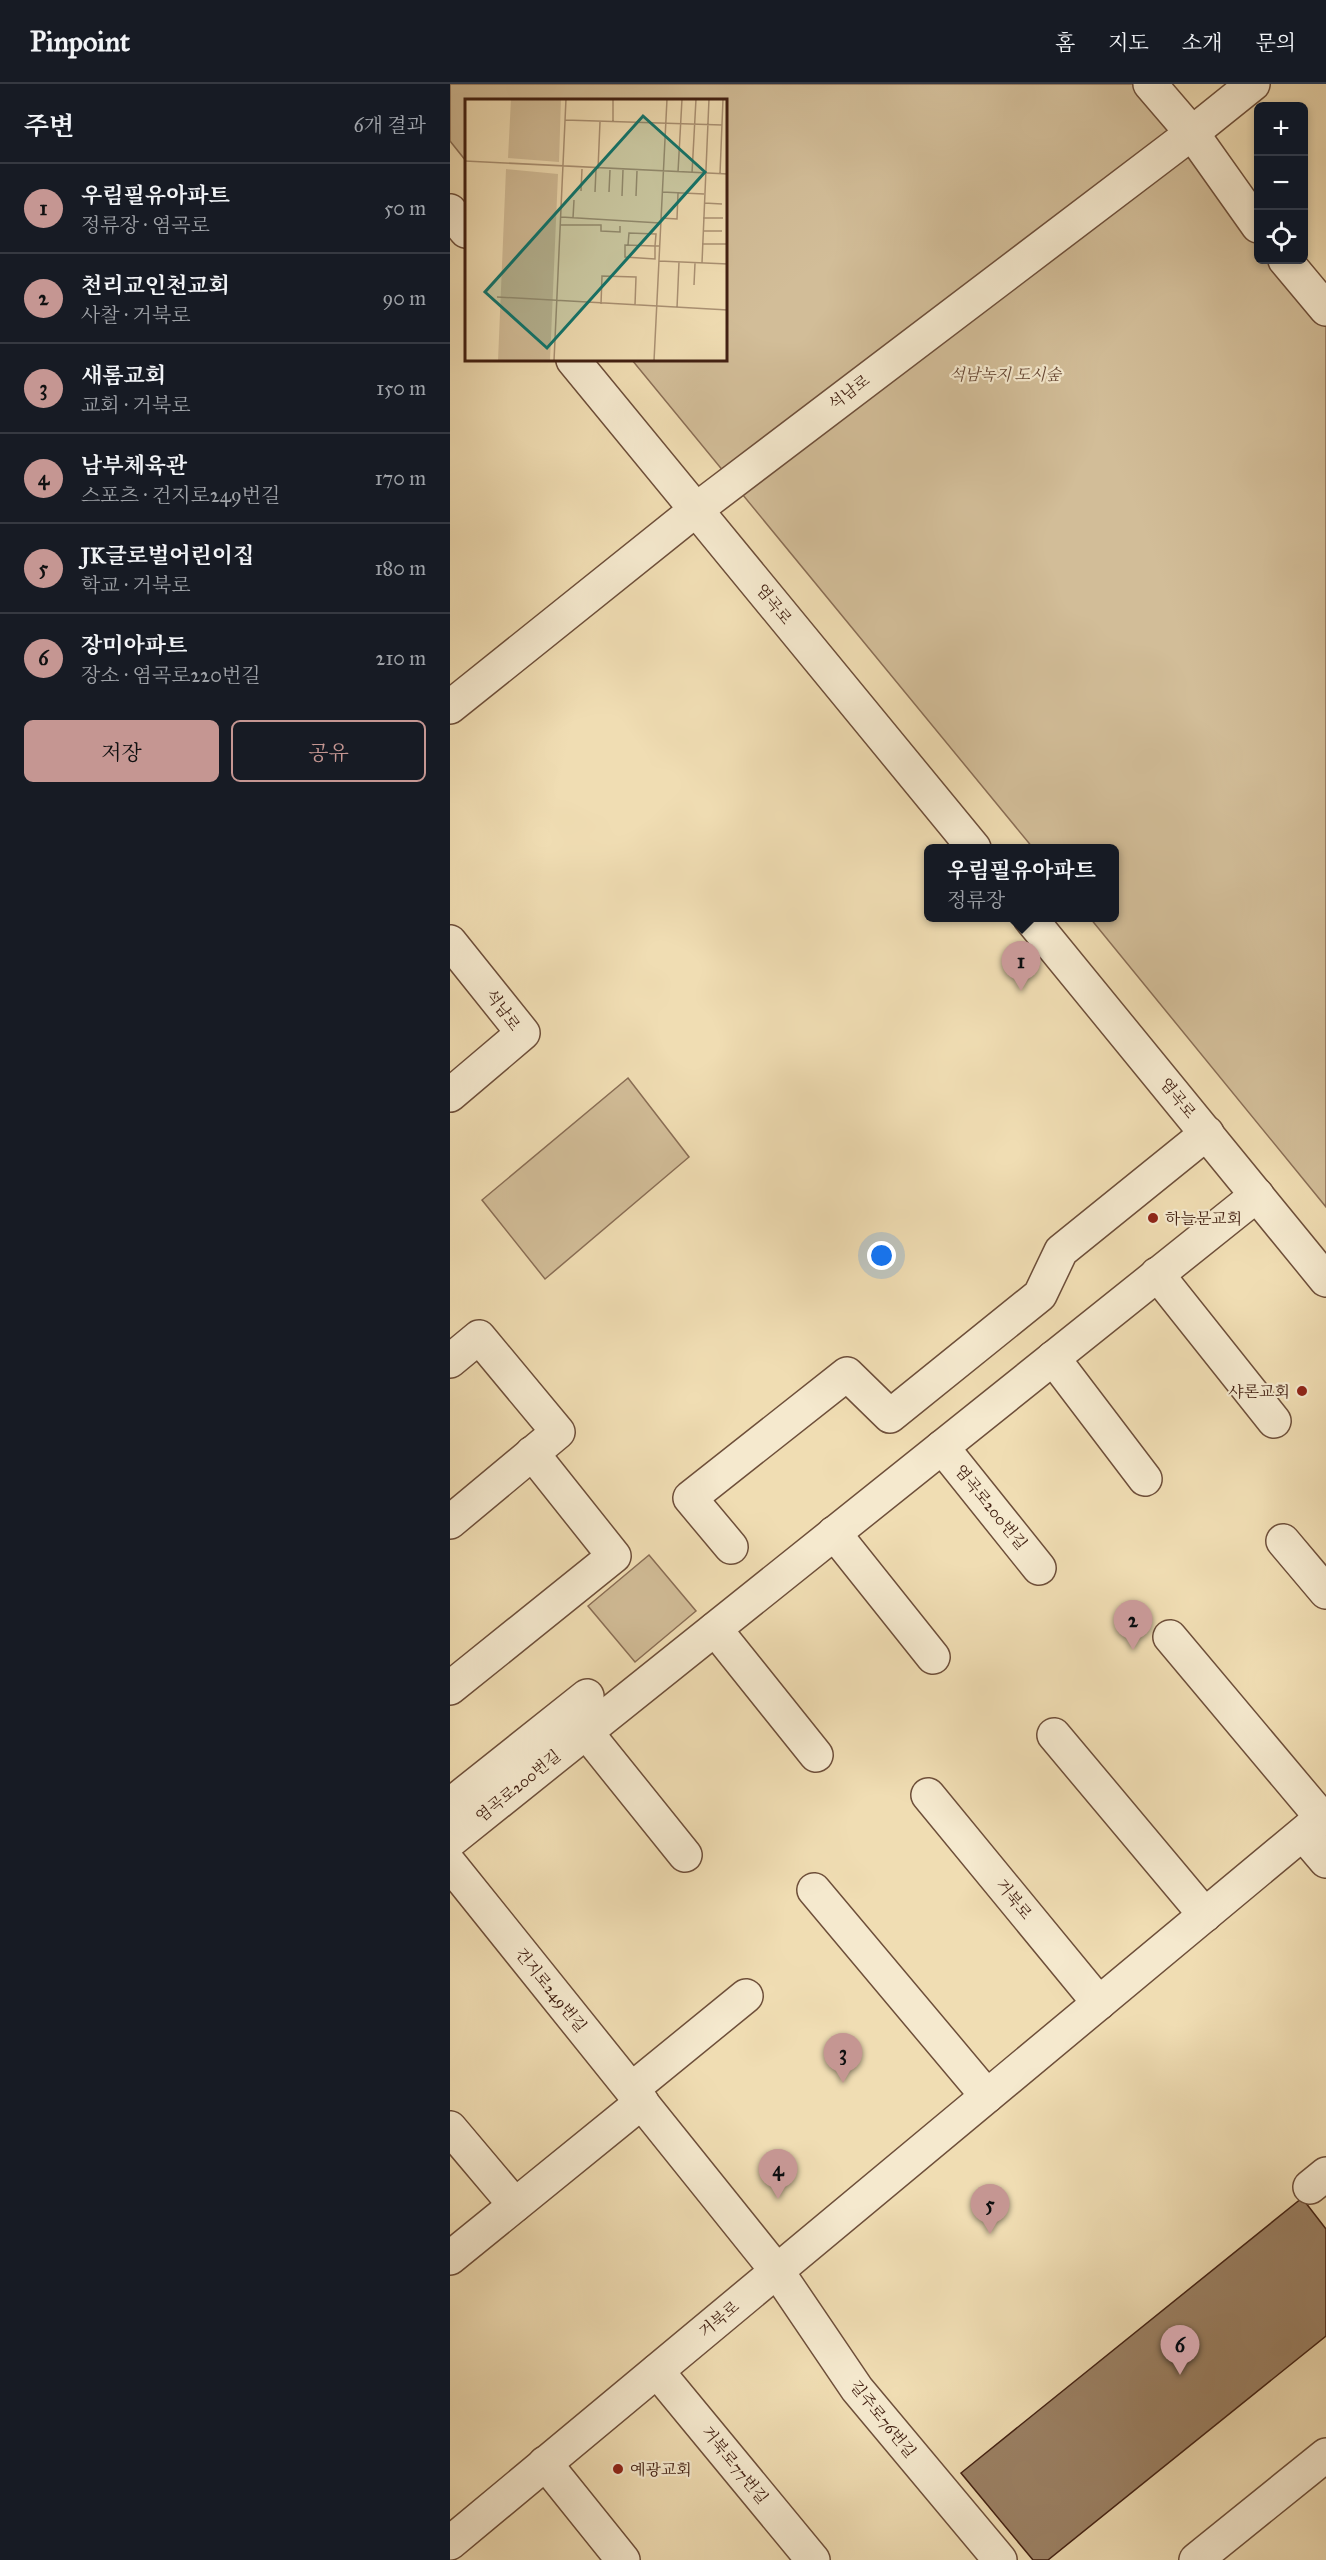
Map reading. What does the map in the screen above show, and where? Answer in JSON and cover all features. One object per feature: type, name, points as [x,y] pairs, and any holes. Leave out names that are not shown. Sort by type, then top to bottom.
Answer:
[{"type":"street","points":[[1149,84],[1192,133],[1254,220]]},
{"type":"street","name":"석남로","points":[[450,707],[697,509],[1192,133],[1253,84]]},
{"type":"street","points":[[450,211],[465,230]]},
{"type":"street","points":[[1288,264],[1326,309]]},
{"type":"street","name":"염곡로","points":[[575,362],[970,844]]},
{"type":"street","name":"염곡로","points":[[1033,922],[1326,1280]]},
{"type":"street","name":"석남로","points":[[450,942],[523,1033],[450,1095]]},
{"type":"street","points":[[731,1547],[690,1498],[847,1374],[890,1416],[1040,1295],[1061,1251],[1207,1133]]},
{"type":"street","name":"염곡로200번길","points":[[450,1841],[1257,1195]]},
{"type":"street","points":[[1157,1274],[1274,1421]]},
{"type":"street","points":[[450,1360],[479,1337],[558,1432],[450,1522]]},
{"type":"street","points":[[1053,1358],[1145,1479]]},
{"type":"street","name":"염곡로200번길","points":[[942,1447],[1039,1568]]},
{"type":"street","points":[[450,1688],[614,1556],[532,1454]]},
{"type":"street","points":[[834,1533],[933,1657]]},
{"type":"street","points":[[1283,1541],[1326,1592]]},
{"type":"street","points":[[715,1629],[816,1755]]},
{"type":"street","points":[[1170,1637],[1317,1822],[1326,1862]]},
{"type":"street","points":[[450,1805],[587,1696]]},
{"type":"street","points":[[586,1732],[685,1855]]},
{"type":"street","points":[[1054,1735],[1204,1915]]},
{"type":"street","name":"거북로","points":[[928,1795],[1099,2003]]},
{"type":"street","name":"거북로","points":[[450,2543],[1317,1822]]},
{"type":"street","name":"건지로249번길","points":[[450,1864],[461,1900],[637,2095],[777,2271]]},
{"type":"street","points":[[814,1890],[987,2096]]},
{"type":"street","points":[[450,2258],[515,2205],[746,1996]]},
{"type":"street","points":[[450,2128],[515,2205]]},
{"type":"street","name":"길주로76번길","points":[[777,2271],[856,2390],[1000,2560]]},
{"type":"street","name":"거북로77번길","points":[[657,2371],[813,2560]]},
{"type":"street","points":[[1196,2560],[1326,2455]]},
{"type":"street","points":[[545,2463],[623,2560]]},
{"type":"green space","name":"석남녹지 도시숲","points":[[450,84],[1135,84],[1254,233],[1254,264],[1279,264],[1326,323],[1326,1207],[1093,922],[1119,922],[1119,844],[1030,844],[634,362],[728,362],[728,99],[465,99],[465,160],[450,141]]},
{"type":"green space","points":[[628,1078],[689,1157],[545,1279],[482,1200]]},
{"type":"green space","points":[[649,1555],[696,1611],[635,1662],[588,1606]]},
{"type":"building","points":[[1302,2198],[1326,2229],[1326,2336],[1048,2560],[1033,2560],[961,2473]]},
{"type":"place","name":"우림필유아파트","points":[[1021,991]]},
{"type":"place","name":"하늘문교회","points":[[1153,1218]]},
{"type":"place","name":"샤론교회","points":[[1302,1391]]},
{"type":"place","name":"천리교인천교회","points":[[1133,1650]]},
{"type":"place","name":"새롬교회","points":[[843,2083]]},
{"type":"place","name":"남부체육관","points":[[778,2199]]},
{"type":"place","name":"JK글로벌어린이집","points":[[990,2234]]},
{"type":"place","name":"장미아파트","points":[[1180,2375]]},
{"type":"place","name":"예광교회","points":[[618,2469]]}]
